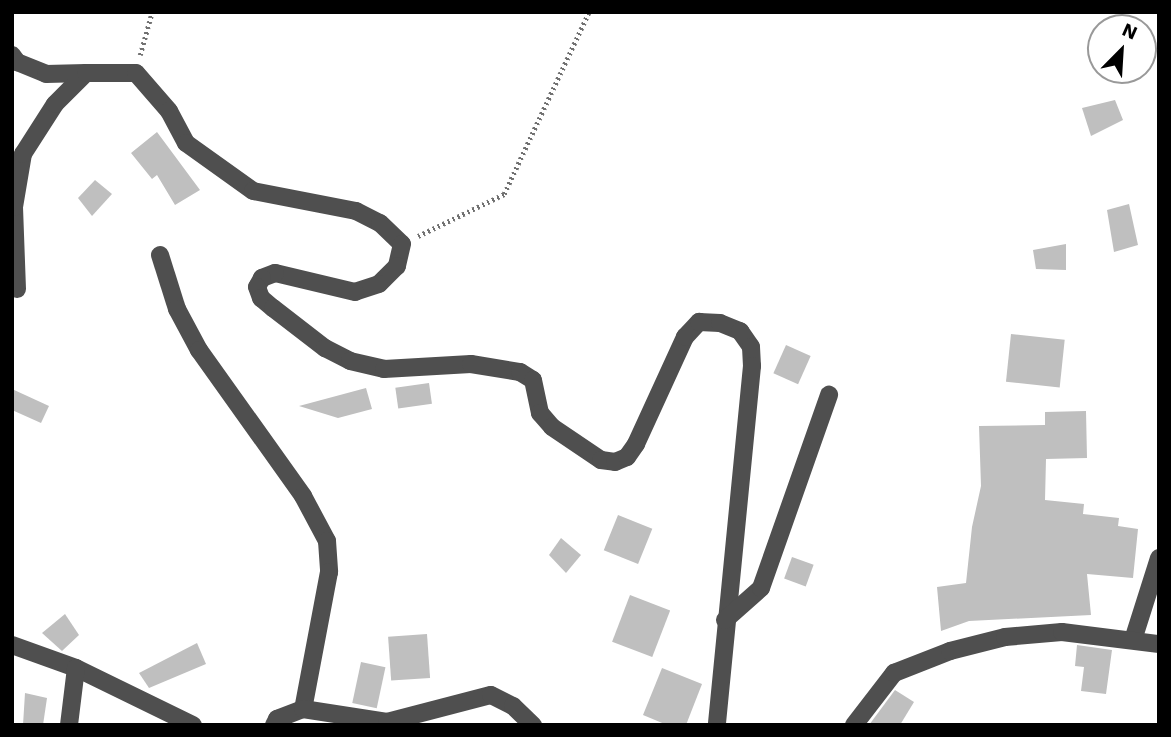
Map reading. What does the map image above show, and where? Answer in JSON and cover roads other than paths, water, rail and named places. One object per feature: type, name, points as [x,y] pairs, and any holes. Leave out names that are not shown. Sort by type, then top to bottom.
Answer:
[{"type":"street","points":[[12,55],[17,62],[46,74],[136,73],[169,111],[186,143],[253,191],[356,211],[380,223],[402,244],[397,266],[379,284],[355,292],[275,273],[262,278],[257,287],[261,298],[325,348],[350,361],[384,369],[471,364],[520,372],[533,380],[540,413],[552,427],[601,460],[615,462],[627,457],[685,337],[699,321],[720,323],[740,331],[751,347],[752,366],[725,620],[717,725]]},
{"type":"street","points":[[17,289],[14,207],[23,154],[55,104],[86,73]]},
{"type":"street","points":[[160,255],[177,309],[199,350],[303,496],[327,541],[330,572],[303,709]]},
{"type":"street","points":[[725,620],[761,589],[829,395]]},
{"type":"street","points":[[1133,640],[1159,558]]},
{"type":"street","points":[[854,725],[894,673],[950,651],[1005,638],[1062,632],[1159,644]]},
{"type":"street","points":[[12,645],[76,668],[193,725]]},
{"type":"street","points":[[69,725],[76,668]]},
{"type":"street","points":[[274,725],[277,719],[303,709],[387,722],[491,695],[513,706],[533,725]]}]
